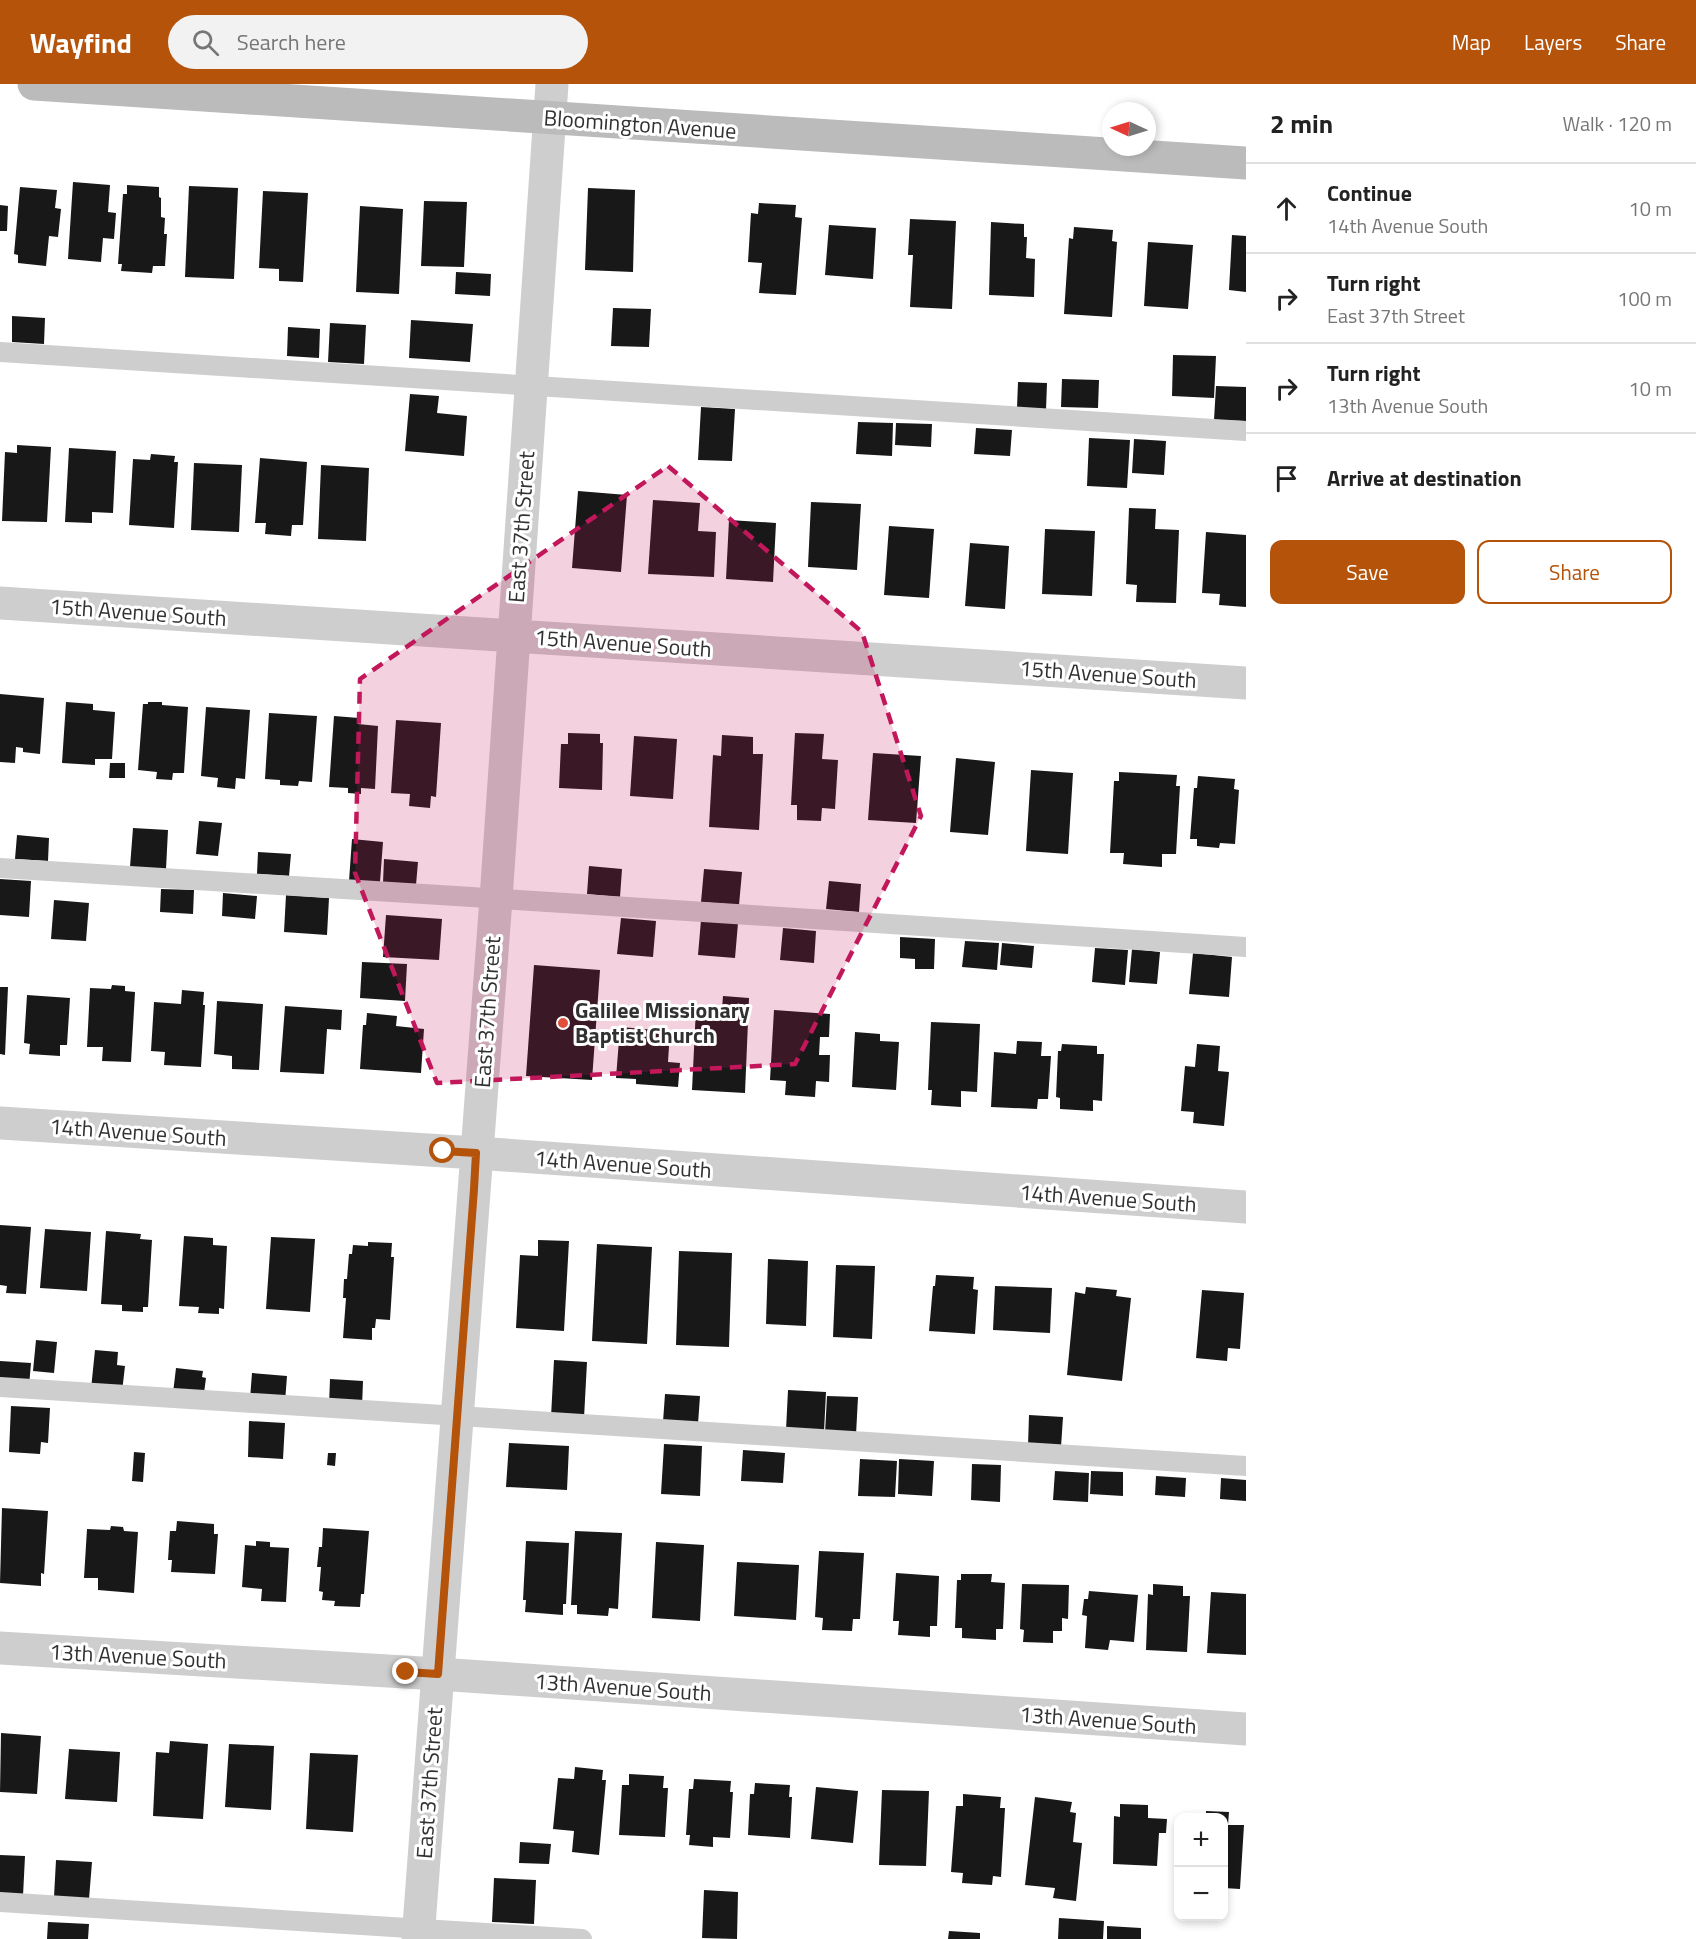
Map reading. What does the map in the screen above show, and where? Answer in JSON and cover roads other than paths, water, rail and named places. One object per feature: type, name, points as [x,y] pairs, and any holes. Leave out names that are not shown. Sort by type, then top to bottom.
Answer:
[{"type":"street","name":"Bloomington Avenue","points":[[34,84],[1246,163]]},
{"type":"street","name":"East 37th Street","points":[[418,1934],[496,899],[552,84]]},
{"type":"street","name":"15th Avenue South","points":[[0,603],[1246,683]]},
{"type":"street","name":"14th Avenue South","points":[[0,1124],[476,1153],[1246,1208]]},
{"type":"street","name":"13th Avenue South","points":[[0,1648],[438,1674],[1246,1729]]},
{"type":"lane","points":[[0,352],[1246,431]]},
{"type":"lane","points":[[0,868],[1246,947]]},
{"type":"lane","points":[[0,1388],[1246,1467]]},
{"type":"lane","points":[[0,1902],[418,1934],[582,1939]]},
{"type":"place","name":"Galilee Missionary Baptist Church","points":[[563,1023]]}]
